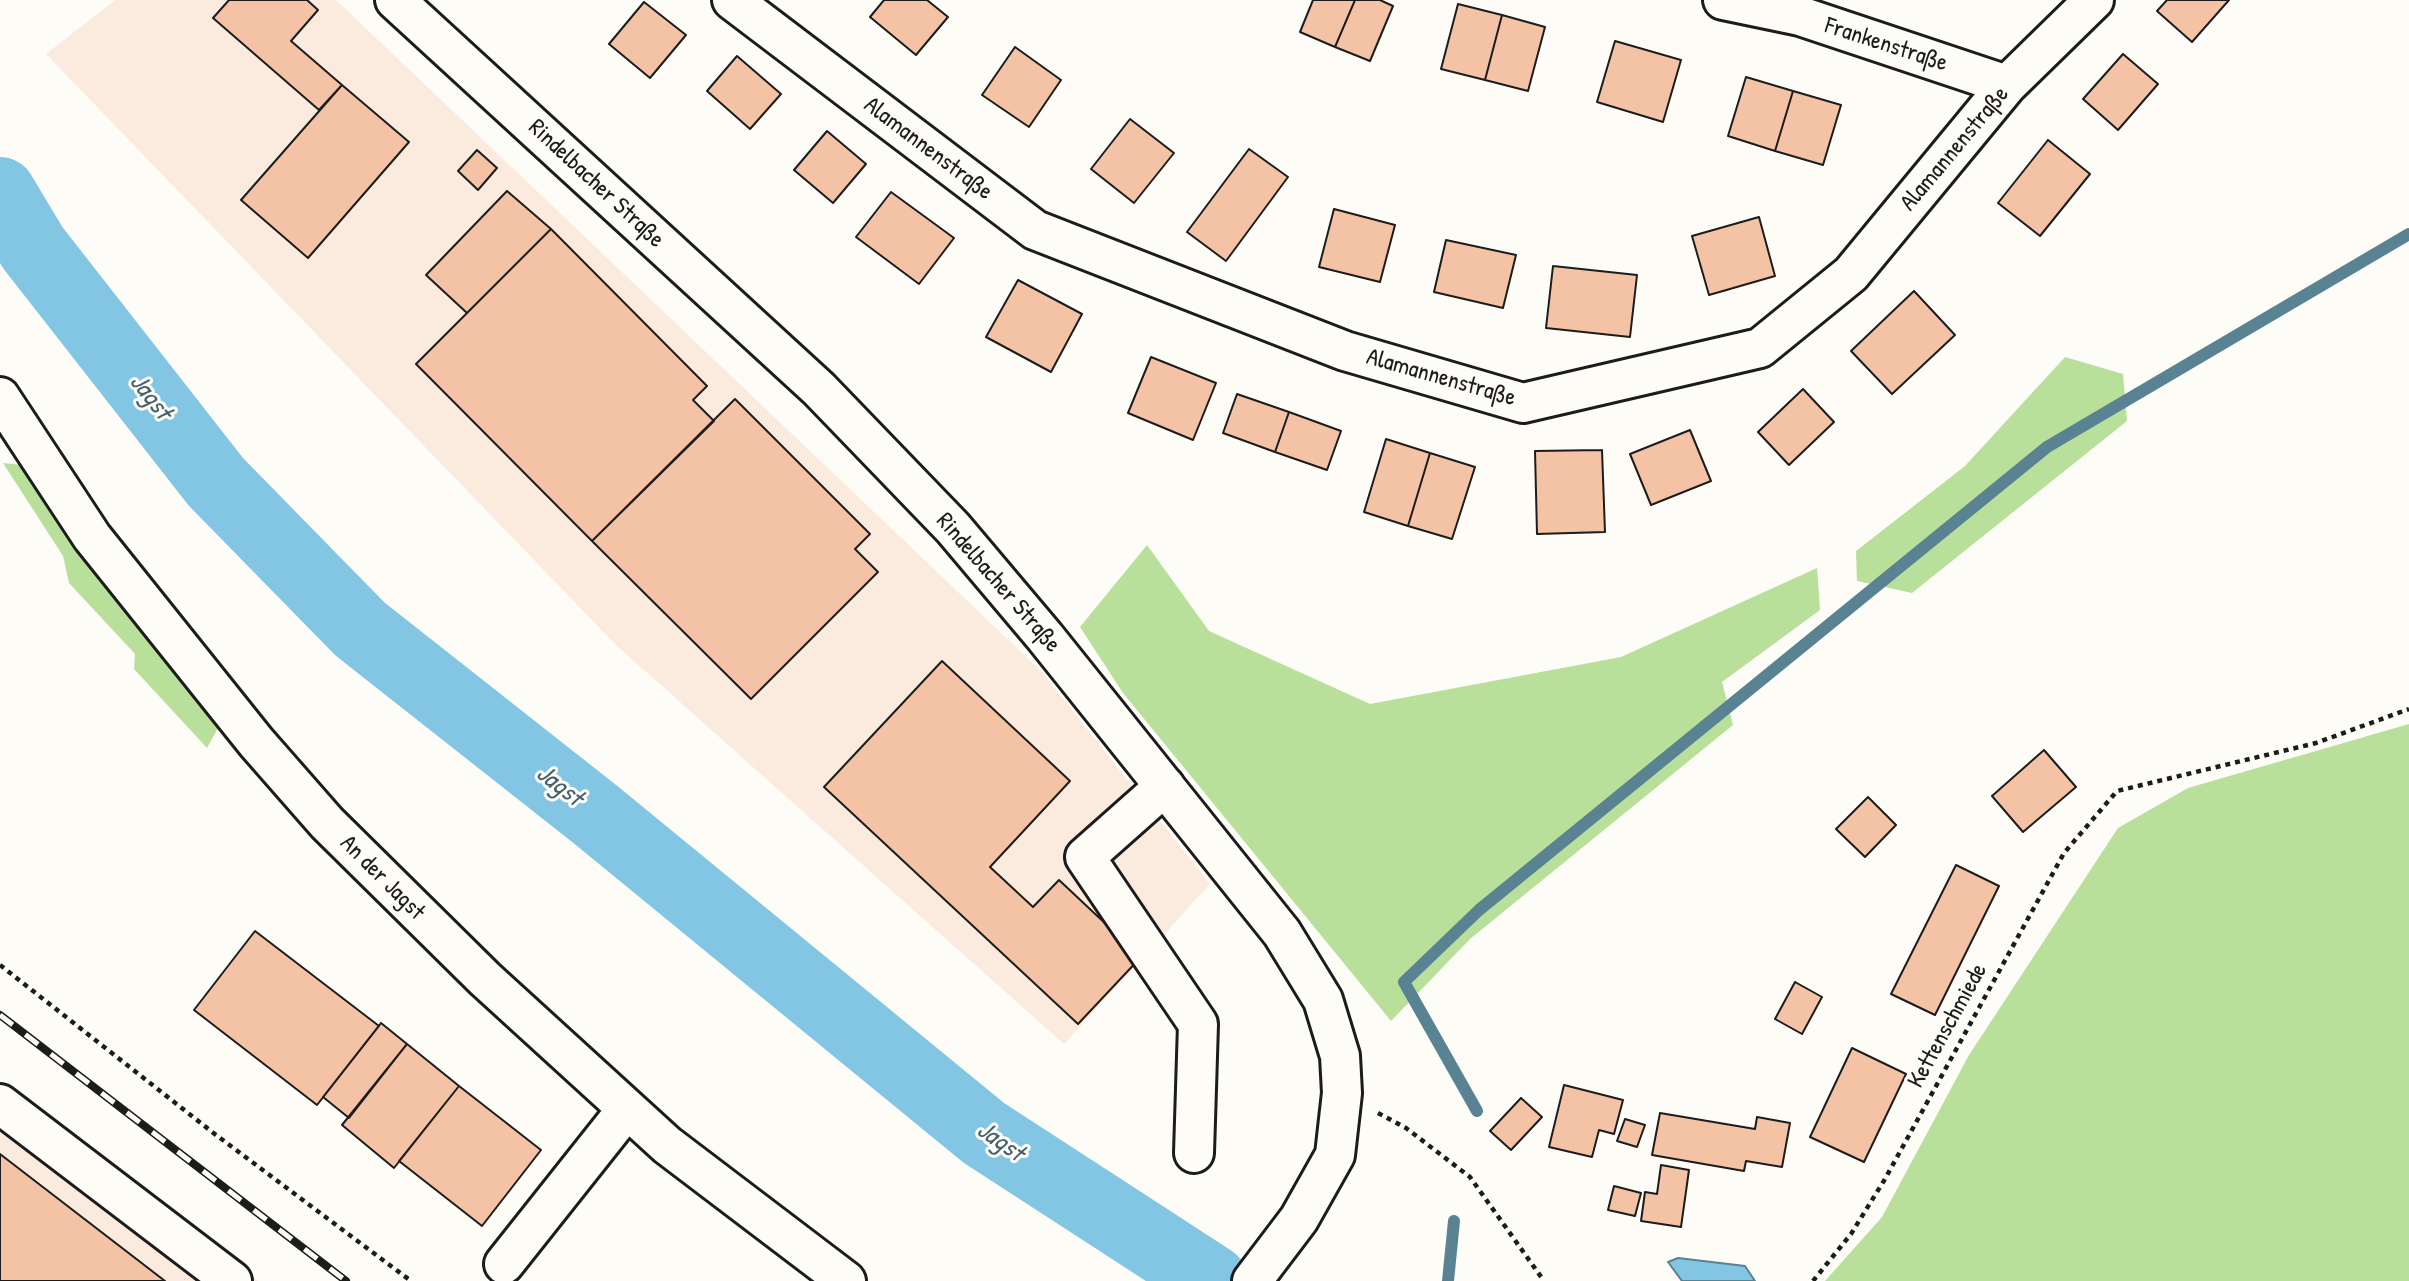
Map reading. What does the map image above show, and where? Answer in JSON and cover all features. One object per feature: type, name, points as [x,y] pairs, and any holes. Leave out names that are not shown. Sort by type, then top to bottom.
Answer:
[{"type":"street","name":"Rindelbacher Straße","points":[[395,0],[819,389],[953,528],[1282,933],[1322,1000],[1339,1056],[1342,1093],[1335,1155],[1298,1219],[1252,1281]]},
{"type":"street","name":"Alamannenstraße","points":[[732,0],[1035,230],[1345,351],[1523,403],[1760,348],[1851,274],[2007,85],[2094,0]]},
{"type":"street","name":"Frankenstraße","points":[[1723,0],[1800,16],[2007,85]]},
{"type":"street","name":"An der Jagst","points":[[0,397],[92,537],[247,731],[327,823],[485,979],[667,1145],[846,1281]]},
{"type":"street","points":[[1165,786],[1085,857],[1198,1024],[1194,1153]]},
{"type":"street","points":[[0,1104],[232,1281]]},
{"type":"street","points":[[504,1264],[627,1109]]},
{"type":"path","name":"Kettenschmiede","points":[[1813,1281],[1851,1234],[1885,1178],[2064,853],[2118,791],[2316,743],[2409,709]]},
{"type":"path","points":[[0,965],[216,1135],[411,1281]]},
{"type":"path","points":[[1342,1093],[1406,1128],[1470,1177],[1544,1281]]},
{"type":"shaded area","points":[[115,0],[336,0],[1041,671],[1210,884],[1064,1044],[617,646],[46,54]]},
{"type":"shaded area","points":[[0,1082],[258,1281],[0,1281]]},
{"type":"green space","points":[[2065,357],[2123,374],[2127,421],[1912,593],[1857,581],[1856,551],[1965,466]]},
{"type":"green space","points":[[3,463],[23,465],[148,641],[219,726],[207,748],[134,669],[135,654],[69,583],[63,556]]},
{"type":"green space","points":[[1147,545],[1209,631],[1370,704],[1621,657],[1817,568],[1820,610],[1722,682],[1733,725],[1470,939],[1391,1021],[1123,693],[1080,627]]},
{"type":"green space","points":[[2409,724],[2409,1281],[1825,1281],[1882,1217],[1969,1055],[2118,828],[2188,788]]},
{"type":"water","points":[[1678,1258],[1745,1266],[1755,1281],[1682,1281],[1668,1262]]},
{"type":"building","points":[[229,0],[307,0],[318,10],[291,41],[342,85],[319,110],[213,18]]},
{"type":"building","points":[[884,0],[927,0],[948,17],[916,55],[870,17]]},
{"type":"building","points":[[1313,0],[1355,0],[1335,47],[1300,32]]},
{"type":"building","points":[[1355,0],[1380,0],[1393,6],[1370,61],[1335,47]]},
{"type":"building","points":[[2167,0],[2229,0],[2192,42],[2157,11]]},
{"type":"building","points":[[644,2],[686,35],[650,78],[609,44]]},
{"type":"building","points":[[1458,4],[1502,15],[1485,80],[1441,69]]},
{"type":"building","points":[[1502,15],[1545,27],[1528,91],[1485,80]]},
{"type":"building","points":[[1615,41],[1681,60],[1663,122],[1597,102]]},
{"type":"building","points":[[1015,47],[1061,80],[1029,127],[982,95]]},
{"type":"building","points":[[2123,54],[2158,84],[2118,130],[2083,99]]},
{"type":"building","points":[[737,56],[781,94],[750,129],[707,91]]},
{"type":"building","points":[[1746,77],[1793,91],[1775,151],[1728,136]]},
{"type":"building","points":[[342,85],[409,142],[308,258],[241,200]]},
{"type":"building","points":[[1793,91],[1841,105],[1823,165],[1775,151]]},
{"type":"building","points":[[1130,119],[1174,153],[1134,203],[1091,169]]},
{"type":"building","points":[[827,131],[866,164],[833,203],[794,170]]},
{"type":"building","points":[[2048,140],[2090,174],[2040,236],[1998,203]]},
{"type":"building","points":[[1249,149],[1288,177],[1226,261],[1187,232]]},
{"type":"building","points":[[477,150],[497,168],[478,190],[458,171]]},
{"type":"building","points":[[507,191],[551,229],[467,313],[426,275]]},
{"type":"building","points":[[891,192],[954,238],[919,284],[856,237]]},
{"type":"building","points":[[1334,209],[1395,225],[1380,282],[1319,267]]},
{"type":"building","points":[[1759,217],[1775,276],[1709,295],[1692,236]]},
{"type":"building","points":[[551,229],[707,386],[693,400],[714,421],[592,541],[416,364]]},
{"type":"building","points":[[1446,240],[1516,255],[1503,308],[1434,292]]},
{"type":"building","points":[[1553,266],[1637,275],[1630,337],[1546,328]]},
{"type":"building","points":[[1018,280],[1082,314],[1051,372],[986,337]]},
{"type":"building","points":[[1914,291],[1955,335],[1892,394],[1851,351]]},
{"type":"building","points":[[1151,357],[1216,383],[1193,440],[1128,413]]},
{"type":"building","points":[[1803,389],[1834,422],[1789,465],[1758,432]]},
{"type":"building","points":[[1237,394],[1289,412],[1275,452],[1223,433]]},
{"type":"building","points":[[735,399],[870,534],[855,549],[878,572],[751,699],[592,541]]},
{"type":"building","points":[[1289,412],[1341,431],[1327,470],[1275,452]]},
{"type":"building","points":[[1690,430],[1711,481],[1651,505],[1630,454]]},
{"type":"building","points":[[1386,439],[1430,453],[1408,526],[1364,512]]},
{"type":"building","points":[[1602,450],[1605,532],[1537,534],[1535,451]]},
{"type":"building","points":[[1430,453],[1475,467],[1452,539],[1408,526]]},
{"type":"building","points":[[942,661],[1070,781],[990,867],[1033,907],[1059,880],[1141,957],[1078,1024],[824,787]]},
{"type":"building","points":[[2044,750],[2076,787],[2023,832],[1992,796]]},
{"type":"building","points":[[1868,797],[1896,825],[1865,857],[1836,829]]},
{"type":"building","points":[[1956,865],[1999,886],[1935,1015],[1891,994]]},
{"type":"building","points":[[255,931],[379,1026],[317,1105],[194,1010]]},
{"type":"building","points":[[1795,982],[1822,997],[1802,1034],[1775,1019]]},
{"type":"building","points":[[381,1023],[407,1044],[349,1118],[323,1097]]},
{"type":"building","points":[[407,1044],[459,1086],[394,1168],[342,1125]]},
{"type":"building","points":[[1852,1048],[1906,1074],[1864,1162],[1810,1137]]},
{"type":"building","points":[[1564,1085],[1623,1100],[1614,1134],[1599,1130],[1592,1157],[1549,1147]]},
{"type":"building","points":[[459,1086],[541,1150],[482,1226],[399,1161]]},
{"type":"building","points":[[1521,1098],[1542,1117],[1511,1150],[1490,1131]]},
{"type":"building","points":[[1660,1113],[1755,1129],[1757,1117],[1790,1123],[1782,1167],[1746,1161],[1744,1171],[1652,1155]]},
{"type":"building","points":[[1625,1119],[1645,1125],[1637,1147],[1617,1141]]},
{"type":"building","points":[[0,1154],[165,1281],[0,1281]]},
{"type":"building","points":[[1661,1165],[1689,1170],[1681,1227],[1641,1221],[1645,1192],[1657,1194]]},
{"type":"building","points":[[1614,1186],[1641,1193],[1635,1216],[1608,1210]]},
{"type":"waterway","name":"Jagst","points":[[0,193],[33,248],[216,482],[360,629],[596,815],[984,1133],[1212,1281]]},
{"type":"waterway","points":[[1477,1111],[1404,982],[1479,910],[2047,447],[2409,234]]},
{"type":"waterway","points":[[1448,1281],[1454,1221]]},
{"type":"railway","points":[[0,1015],[346,1281]]}]
